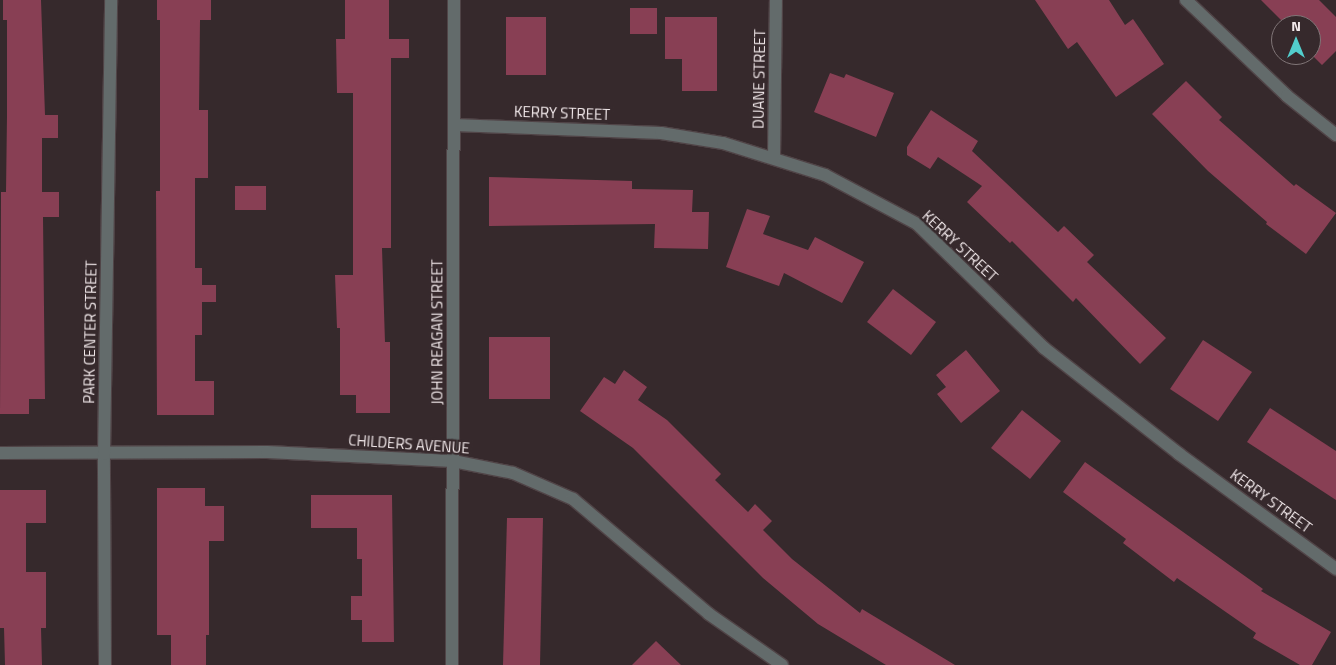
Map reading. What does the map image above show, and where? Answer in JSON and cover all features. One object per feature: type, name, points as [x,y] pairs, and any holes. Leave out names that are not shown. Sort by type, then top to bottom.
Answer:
[{"type":"street","name":"PARK CENTER STREET","points":[[105,665],[104,454],[111,0]]},
{"type":"street","name":"JOHN REAGAN STREET","points":[[452,665],[454,0]]},
{"type":"street","name":"DUANE STREET","points":[[774,158],[776,0]]},
{"type":"street","points":[[1186,0],[1287,96],[1336,135]]},
{"type":"street","name":"KERRY STREET","points":[[454,125],[661,133],[723,143],[825,175],[917,224],[1044,348],[1179,454],[1336,569]]},
{"type":"street","name":"CHILDERS AVENUE","points":[[0,453],[267,452],[454,461],[514,473],[573,500],[709,614],[782,665]]},
{"type":"building","points":[[3,0],[41,0],[45,115],[58,115],[58,138],[42,138],[42,192],[59,192],[59,217],[43,217],[45,399],[29,399],[29,414],[0,414],[1,192],[6,192],[7,115],[7,20],[3,20]]},
{"type":"building","points":[[157,0],[211,0],[211,20],[200,20],[199,110],[208,110],[208,178],[195,178],[195,268],[202,268],[202,285],[216,285],[216,302],[202,302],[202,335],[195,335],[195,381],[214,381],[214,415],[157,415],[156,191],[160,191],[160,20],[157,20]]},
{"type":"building","points":[[345,0],[389,0],[389,39],[409,39],[409,58],[391,58],[391,248],[382,248],[385,342],[390,342],[390,413],[356,413],[356,395],[340,395],[340,328],[337,328],[335,275],[353,275],[353,93],[337,93],[336,39],[345,39]]},
{"type":"building","points":[[1035,0],[1109,0],[1125,25],[1133,19],[1164,64],[1116,97],[1077,42],[1068,49]]},
{"type":"building","points":[[1261,0],[1319,0],[1336,17],[1336,51],[1321,64],[1321,15],[1276,15]]},
{"type":"building","points":[[630,8],[657,8],[657,34],[630,34]]},
{"type":"building","points":[[506,17],[546,17],[546,75],[506,75]]},
{"type":"building","points":[[665,17],[717,17],[717,91],[682,91],[682,59],[665,59]]},
{"type":"building","points":[[830,73],[844,78],[846,74],[894,93],[876,137],[814,112]]},
{"type":"building","points":[[1186,81],[1222,117],[1219,120],[1294,186],[1296,184],[1336,213],[1306,254],[1266,224],[1267,222],[1208,171],[1152,114]]},
{"type":"building","points":[[931,110],[978,141],[972,151],[1058,232],[1064,226],[1094,255],[1087,262],[1166,338],[1140,364],[1076,298],[1073,302],[1012,241],[1010,243],[967,202],[982,186],[938,157],[930,169],[907,155],[907,147]]},
{"type":"building","points":[[489,177],[632,181],[632,189],[693,190],[692,212],[709,212],[708,249],[654,248],[655,224],[489,226]]},
{"type":"building","points":[[235,186],[266,186],[266,210],[235,210]]},
{"type":"building","points":[[747,209],[770,216],[763,234],[808,250],[815,237],[864,262],[842,303],[784,273],[779,286],[726,267]]},
{"type":"building","points":[[893,289],[936,322],[911,355],[867,322]]},
{"type":"building","points":[[489,337],[550,337],[550,399],[489,399]]},
{"type":"building","points":[[1203,340],[1252,372],[1218,421],[1170,389]]},
{"type":"building","points":[[966,350],[1000,391],[961,423],[937,394],[946,387],[936,375]]},
{"type":"building","points":[[624,370],[647,387],[638,400],[667,420],[721,474],[715,480],[748,512],[755,504],[772,521],[763,530],[792,559],[860,613],[862,609],[955,665],[886,665],[818,624],[763,578],[633,448],[580,411],[604,377],[615,384]]},
{"type":"building","points":[[1270,408],[1336,451],[1336,500],[1247,442]]},
{"type":"building","points":[[1022,410],[1061,441],[1030,479],[991,448]]},
{"type":"building","points":[[1085,462],[1263,589],[1261,591],[1331,632],[1312,665],[1300,665],[1253,638],[1256,633],[1177,578],[1174,582],[1123,543],[1126,539],[1063,492]]},
{"type":"building","points":[[157,488],[205,488],[205,506],[224,506],[224,541],[209,541],[209,635],[206,635],[206,665],[171,665],[171,635],[157,635]]},
{"type":"building","points":[[0,490],[46,490],[46,523],[26,523],[26,572],[46,572],[46,628],[41,628],[42,665],[5,665],[4,628],[0,628]]},
{"type":"building","points":[[311,495],[392,495],[394,642],[362,642],[362,620],[351,620],[351,596],[362,596],[362,559],[357,559],[357,528],[311,528]]},
{"type":"building","points":[[507,518],[543,518],[540,665],[503,665]]},
{"type":"building","points":[[656,641],[681,665],[632,665]]}]
